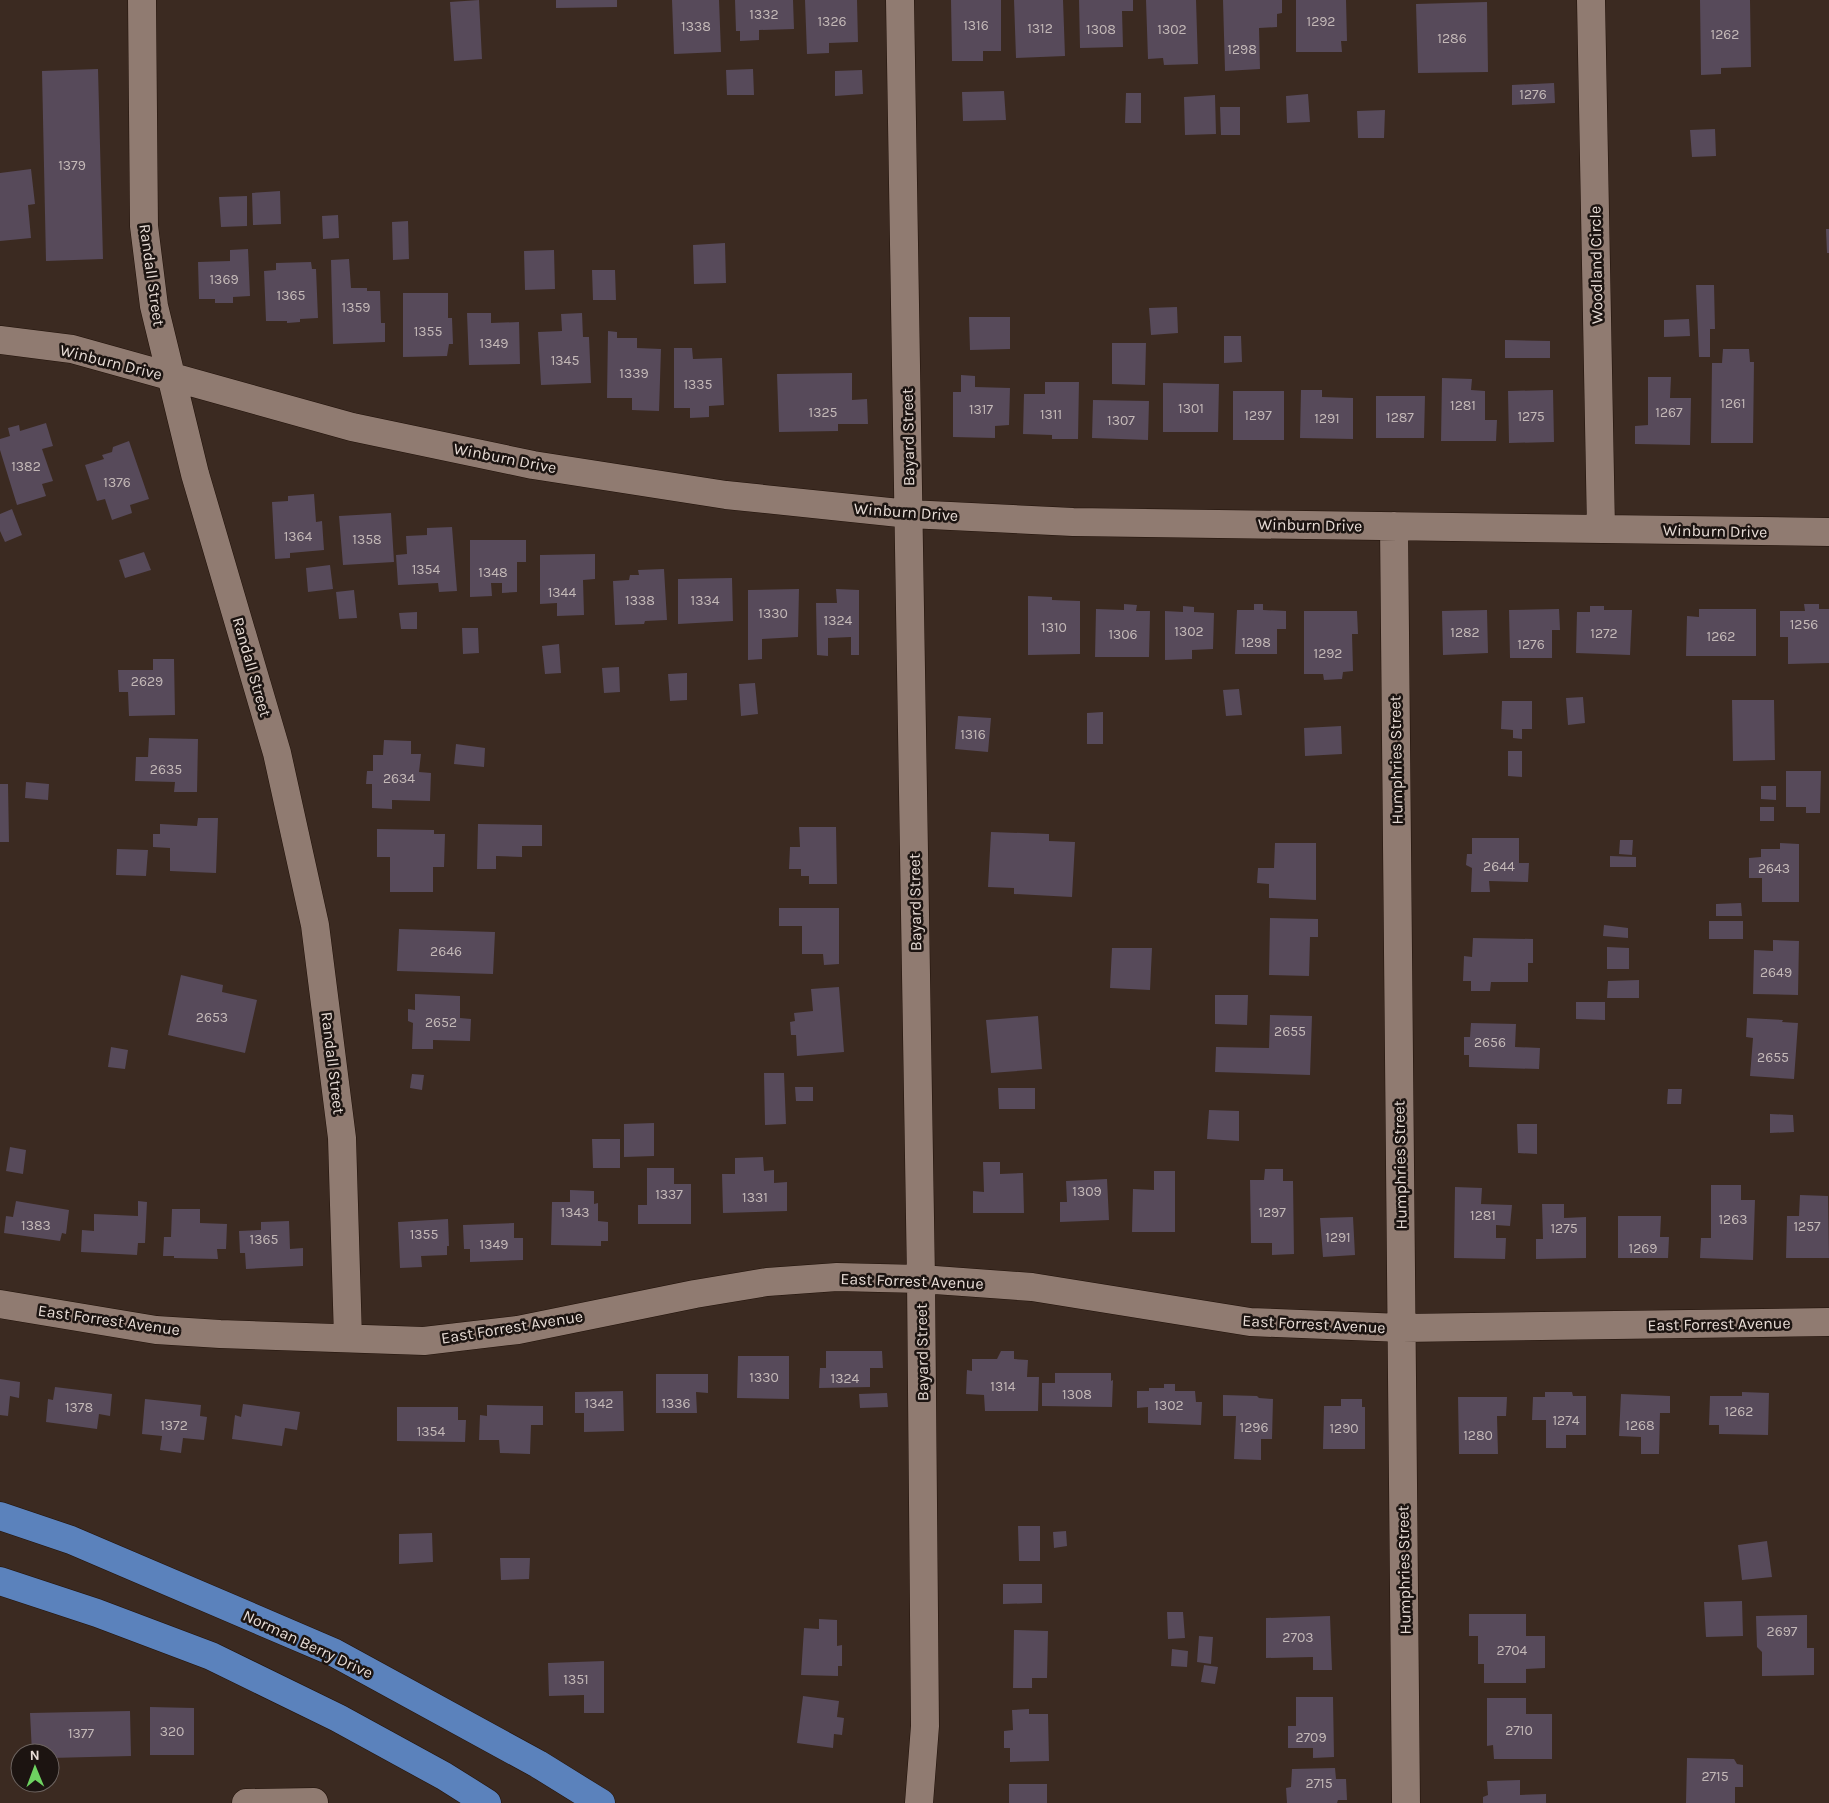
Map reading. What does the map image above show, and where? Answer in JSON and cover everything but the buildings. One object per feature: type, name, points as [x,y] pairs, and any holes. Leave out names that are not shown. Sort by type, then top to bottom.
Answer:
[{"type":"main road","name":"Norman Berry Drive","points":[[0,1516],[71,1540],[333,1652],[538,1764],[601,1803]]},
{"type":"main road","points":[[0,1581],[97,1613],[211,1656],[338,1718],[444,1776],[487,1803]]},
{"type":"street","name":"Randall Street","points":[[142,0],[144,226],[154,306],[194,474],[277,753],[315,925],[342,1138],[348,1338]]},
{"type":"street","name":"Bayard Street","points":[[900,0],[921,1279],[926,1726],[919,1803]]},
{"type":"street","name":"Woodland Circle","points":[[1591,0],[1601,529]]},
{"type":"street","name":"Winburn Drive","points":[[0,340],[72,349],[352,427],[532,465],[726,495],[909,514],[1073,522],[1829,532]]},
{"type":"street","name":"Humphries Street","points":[[1394,526],[1406,1803]]},
{"type":"street","name":"East Forrest Avenue","points":[[0,1304],[156,1330],[424,1341],[518,1330],[695,1294],[767,1282],[837,1277],[921,1279],[1032,1287],[1250,1322],[1402,1328],[1829,1322]]},
{"type":"street","points":[[246,1803],[314,1802]]}]
